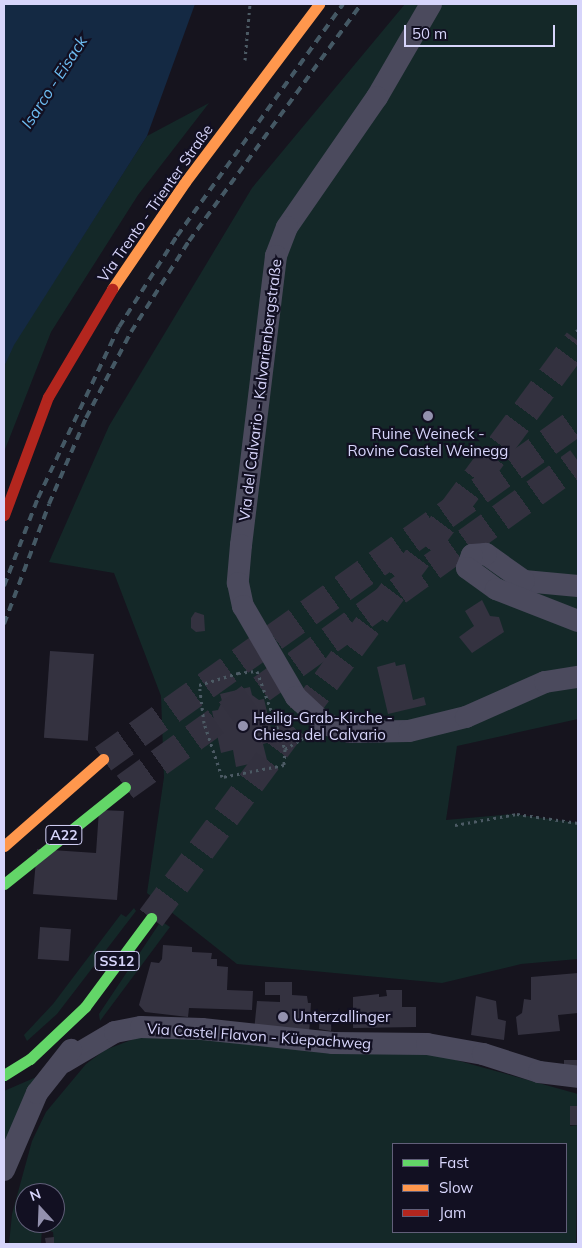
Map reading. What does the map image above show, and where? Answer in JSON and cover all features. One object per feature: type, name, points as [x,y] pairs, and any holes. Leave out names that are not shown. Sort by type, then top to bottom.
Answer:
[{"type":"main road","name":"Via Trento - Trienter Straße","points":[[4,515],[48,397],[111,290],[185,182],[319,4]]},
{"type":"main road","name":"A22","points":[[4,846],[103,759]]},
{"type":"main road","name":"A22","points":[[4,884],[126,787]]},
{"type":"main road","name":"SS12","points":[[4,1075],[30,1059],[85,1006],[151,918]]},
{"type":"street","name":"Via del Calvario - Kalvarienbergstraße","points":[[431,4],[377,97],[287,227],[276,256],[238,584],[243,606],[296,697],[325,724],[350,732],[409,731],[466,717],[545,682],[578,677]]},
{"type":"street","points":[[578,586],[524,581],[486,554],[472,555],[467,568],[496,589],[578,621]]},
{"type":"street","points":[[4,1170],[38,1093],[64,1062],[79,1036],[85,1006]]},
{"type":"street","name":"Via Castel Flavon - Küepachweg","points":[[64,1062],[115,1032],[141,1027],[202,1029],[333,1043],[427,1044],[483,1054],[539,1072],[578,1077]]},
{"type":"path","points":[[257,671],[285,749],[284,765],[222,777],[204,723],[199,685],[238,673],[257,671]]},
{"type":"path","points":[[455,825],[517,814],[578,823]]},
{"type":"green space","points":[[405,4],[578,4],[578,719],[457,746],[446,820],[513,814],[578,823],[578,959],[521,964],[442,983],[237,964],[147,893],[164,777],[161,696],[114,573],[49,562],[109,426],[252,188]]},
{"type":"green space","points":[[209,103],[138,195],[51,332],[4,452],[4,367],[13,345],[147,136]]},
{"type":"green space","points":[[134,908],[136,911],[57,1014],[27,1041],[24,1035],[53,1004],[121,914],[126,917]]},
{"type":"green space","points":[[161,921],[170,927],[100,1021],[99,1014]]},
{"type":"green space","points":[[152,1032],[427,1052],[578,1094],[578,1106],[570,1107],[570,1126],[578,1125],[576,1244],[54,1244],[53,1233],[65,1233],[65,1183],[20,1183],[32,1141],[46,1112],[86,1064],[105,1050]]},
{"type":"green space","points":[[41,1075],[4,1157],[4,1091]]},
{"type":"green space","points":[[15,1203],[15,1233],[42,1233],[41,1244],[9,1244]]},
{"type":"water","name":"Isarco - Eisack","points":[[4,4],[195,4],[147,136],[14,345],[4,367]]},
{"type":"building","points":[[482,600],[490,616],[499,617],[504,632],[472,653],[459,637],[474,626],[465,611]]},
{"type":"building","points":[[195,612],[204,615],[205,631],[196,632],[191,628],[191,618]]},
{"type":"building","points":[[50,651],[94,654],[88,741],[44,738]]},
{"type":"building","points":[[395,662],[396,666],[405,664],[413,700],[424,697],[426,705],[388,714],[377,667]]},
{"type":"building","name":"Heilig-Grab-Kirche - Chiesa del Calvario","points":[[250,687],[252,695],[259,700],[264,699],[274,741],[263,744],[267,760],[236,767],[233,750],[221,753],[212,711],[218,710],[222,701],[220,694]]},
{"type":"building","points":[[99,810],[124,811],[117,900],[33,894],[37,849],[96,853]]},
{"type":"building","points":[[40,927],[71,929],[69,961],[38,959]]},
{"type":"building","points":[[163,945],[192,947],[192,952],[212,953],[211,959],[217,959],[217,966],[228,967],[227,990],[253,991],[252,1010],[189,1008],[188,1017],[145,1012],[139,1005],[151,962],[159,963],[162,959]]},
{"type":"building","points":[[578,973],[578,1013],[558,1015],[560,1031],[518,1035],[516,1017],[522,1013],[524,999],[531,1000],[531,977]]},
{"type":"building","name":"Unterzallinger","points":[[265,982],[292,982],[292,995],[307,996],[308,1003],[311,1003],[309,1035],[254,1031],[257,1001],[280,1002],[280,995],[265,995]]},
{"type":"building","points":[[386,990],[402,990],[402,1007],[416,1007],[416,1027],[353,1028],[353,997],[379,994],[379,997],[387,996]]},
{"type":"building","points":[[476,996],[496,1001],[498,1019],[506,1021],[504,1040],[471,1035]]},
{"type":"building","points":[[320,1011],[333,1013],[331,1031],[319,1029]]},
{"type":"building","points":[[564,1060],[578,1060],[578,1071],[564,1071]]},
{"type":"building","points":[[570,1106],[578,1106],[578,1125],[570,1125]]},
{"type":"building","points":[[54,1237],[54,1244],[46,1244],[45,1238]]},
{"type":"tunnel","points":[[151,918],[578,341]]},
{"type":"tunnel","points":[[103,759],[578,421]]},
{"type":"tunnel","points":[[125,787],[578,462]]},
{"type":"railway","points":[[4,586],[38,498],[119,327],[177,236],[343,4]]},
{"type":"railway","points":[[4,624],[49,504],[86,418],[131,332],[189,241],[361,4]]},
{"type":"traffic: fast","points":[[4,884],[125,787]]},
{"type":"traffic: fast","points":[[4,1075],[30,1059],[85,1007],[151,918]]},
{"type":"traffic: slow","points":[[112,289],[185,182],[319,4]]},
{"type":"traffic: slow","points":[[4,846],[103,759]]},
{"type":"traffic: jam","points":[[4,515],[48,397],[112,289]]},
{"type":"place","name":"Ruine Weineck - Rovine Castel Weinegg","points":[[428,416]]},
{"type":"place","name":"Heilig-Grab-Kirche - Chiesa del Calvario","points":[[243,726]]},
{"type":"place","name":"Unterzallinger","points":[[283,1017]]}]
